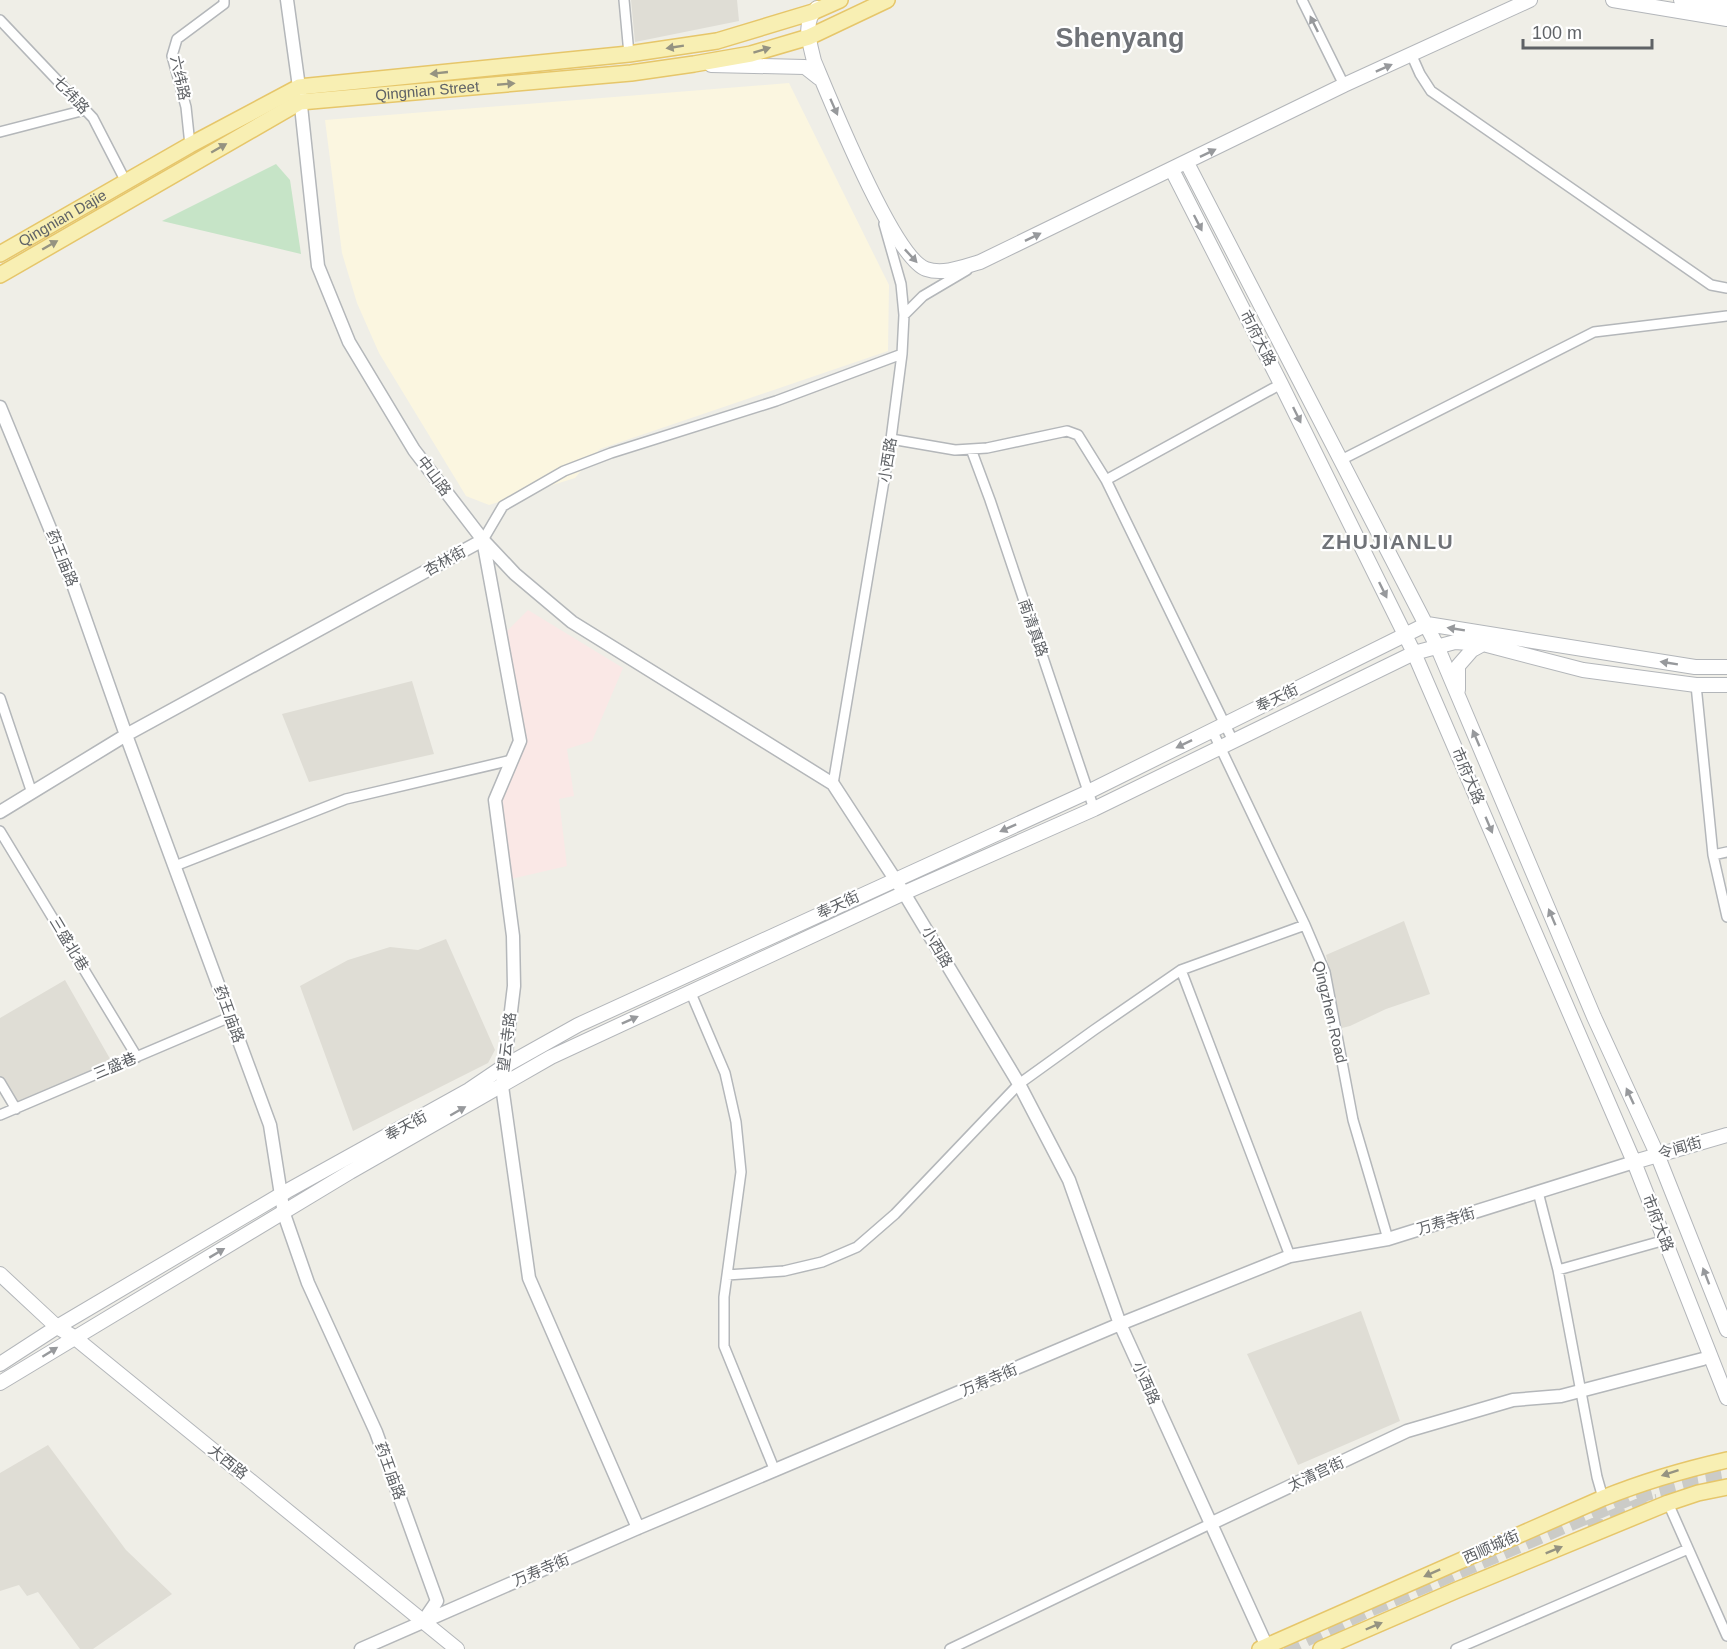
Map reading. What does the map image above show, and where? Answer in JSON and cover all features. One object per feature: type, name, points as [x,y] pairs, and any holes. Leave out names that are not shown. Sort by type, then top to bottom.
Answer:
[{"type":"main road","points":[[826,0],[813,12],[808,21],[814,61],[822,81],[879,208],[909,256],[925,269],[943,272],[980,262],[1344,85],[1412,56],[1530,0]]},
{"type":"main road","name":"Qingnian Street","points":[[126,182],[190,145],[299,94],[629,54],[717,41],[813,12],[840,0]]},
{"type":"main road","name":"Qingnian Street","points":[[0,275],[299,94],[631,72],[694,64],[751,54],[809,38],[887,0]]},
{"type":"main road","points":[[1613,0],[1727,19]]},
{"type":"main road","points":[[1681,0],[1727,7]]},
{"type":"main road","points":[[694,64],[805,67],[822,81]]},
{"type":"main road","name":"市府大路","points":[[1186,163],[1427,624],[1594,1017],[1657,1154],[1727,1330]]},
{"type":"main road","name":"市府大路","points":[[1172,170],[1414,653],[1634,1162],[1727,1398]]},
{"type":"main road","name":"Qingnian Dajie","points":[[0,254],[126,182]]},
{"type":"main road","points":[[1427,624],[1695,668],[1727,667]]},
{"type":"main road","name":"奉天街","points":[[0,1364],[57,1327],[578,1025],[1088,792],[1427,624]]},
{"type":"main road","name":"奉天街","points":[[0,1383],[284,1214],[350,1172],[551,1057],[690,991],[1094,808],[1414,653],[1455,642],[1483,644],[1583,670],[1696,685],[1727,685]]},
{"type":"main road","points":[[1458,695],[1458,666],[1472,650],[1483,644]]},
{"type":"main road","name":"令闻街","points":[[1634,1162],[1727,1135]]},
{"type":"main road","name":"大西路","points":[[0,1274],[57,1327],[74,1337],[456,1649]]},
{"type":"main road","name":"西顺城街","points":[[1265,1648],[1603,1498],[1680,1470],[1727,1460]]},
{"type":"main road","name":"西顺城街","points":[[1321,1649],[1668,1503],[1727,1487]]},
{"type":"street","name":"六纬路","points":[[190,145],[186,107],[172,56],[177,39],[224,4],[224,0]]},
{"type":"street","name":"中山路","points":[[287,0],[318,266],[349,342],[414,450],[483,540],[515,574],[572,622],[833,784]]},
{"type":"street","points":[[624,0],[629,54]]},
{"type":"street","points":[[1302,0],[1344,85]]},
{"type":"street","name":"七纬路","points":[[0,20],[93,118],[126,182]]},
{"type":"street","points":[[1412,56],[1431,91],[1711,285],[1727,288]]},
{"type":"street","points":[[0,132],[85,110]]},
{"type":"street","name":"小西路","points":[[879,208],[901,284],[904,315],[902,354],[891,440],[833,784],[904,893],[1019,1084],[1070,1180],[1120,1324],[1265,1648]]},
{"type":"street","points":[[904,315],[923,296],[980,262]]},
{"type":"street","points":[[1341,460],[1594,332],[1727,316]]},
{"type":"street","name":"杏林街","points":[[0,812],[126,735],[483,540],[503,506],[564,471],[611,453],[776,401],[902,354]]},
{"type":"street","points":[[1106,480],[1281,384]]},
{"type":"street","name":"药王庙路","points":[[0,407],[5,432],[74,587],[126,735],[270,1125],[284,1214],[308,1283],[376,1432],[437,1601],[423,1621]]},
{"type":"street","points":[[891,440],[954,450],[987,448],[1067,432],[1078,435],[1106,480],[1227,744]]},
{"type":"street","name":"南清真路","points":[[971,449],[1094,808]]},
{"type":"street","name":"望云寺路","points":[[483,540],[520,741],[495,800],[513,936],[514,986],[502,1086],[529,1278],[638,1528]]},
{"type":"street","points":[[1696,685],[1713,855],[1727,917]]},
{"type":"street","points":[[0,698],[32,793]]},
{"type":"street","name":"Qingzhen Road","points":[[1219,727],[1325,972],[1353,1120],[1388,1239]]},
{"type":"street","points":[[174,866],[346,799],[512,760]]},
{"type":"street","name":"三盛北巷","points":[[0,831],[138,1057]]},
{"type":"street","points":[[1713,855],[1727,852]]},
{"type":"street","points":[[727,1275],[784,1271],[822,1262],[857,1247],[895,1214],[1019,1084],[1180,970],[1305,925]]},
{"type":"street","points":[[1180,970],[1290,1256]]},
{"type":"street","points":[[690,991],[725,1073],[736,1122],[741,1172],[724,1297],[724,1346],[775,1471]]},
{"type":"street","name":"三盛巷","points":[[0,1115],[230,1017]]},
{"type":"street","points":[[0,1082],[16,1108]]},
{"type":"street","name":"万寿寺街","points":[[361,1649],[638,1528],[1120,1324],[1290,1256],[1388,1239],[1634,1162]]},
{"type":"street","points":[[1538,1192],[1558,1270],[1597,1477],[1603,1498]]},
{"type":"street","points":[[1558,1270],[1658,1242]]},
{"type":"street","name":"太清宫街","points":[[950,1649],[1407,1431],[1512,1400],[1561,1396],[1703,1359]]},
{"type":"street","points":[[1668,1503],[1727,1636]]},
{"type":"street","points":[[1456,1649],[1688,1549]]},
{"type":"shaded area","points":[[631,0],[737,0],[739,21],[635,42]]},
{"type":"shaded area","points":[[789,83],[889,285],[888,351],[600,449],[575,478],[489,505],[466,496],[379,353],[357,303],[342,253],[325,120]]},
{"type":"shaded area","points":[[528,610],[623,668],[592,741],[567,749],[574,796],[559,799],[567,866],[511,879],[500,800],[523,748],[506,632]]},
{"type":"shaded area","points":[[412,681],[434,754],[309,782],[282,714]]},
{"type":"shaded area","points":[[1404,921],[1430,994],[1386,1009],[1342,1028],[1326,955]]},
{"type":"shaded area","points":[[446,939],[495,1050],[488,1063],[353,1131],[300,986],[348,960],[390,947],[418,950]]},
{"type":"shaded area","points":[[65,980],[113,1064],[16,1106],[0,1078],[0,1018]]},
{"type":"shaded area","points":[[1361,1311],[1400,1421],[1298,1465],[1247,1354]]},
{"type":"shaded area","points":[[48,1445],[126,1550],[172,1594],[93,1649],[80,1649],[38,1592],[27,1596],[19,1585],[0,1591],[0,1473]]},
{"type":"green space","points":[[276,164],[290,180],[301,254],[162,221]]},
{"type":"tunnel","points":[[1284,1649],[1365,1611],[1631,1497],[1692,1481],[1727,1475]]},
{"type":"tunnel","points":[[1589,1528],[1644,1504],[1657,1502]]},
{"type":"district","name":"Shenyang","points":[[1120,38]]},
{"type":"district","name":"ZHUJIANLU","points":[[1388,542]]}]
